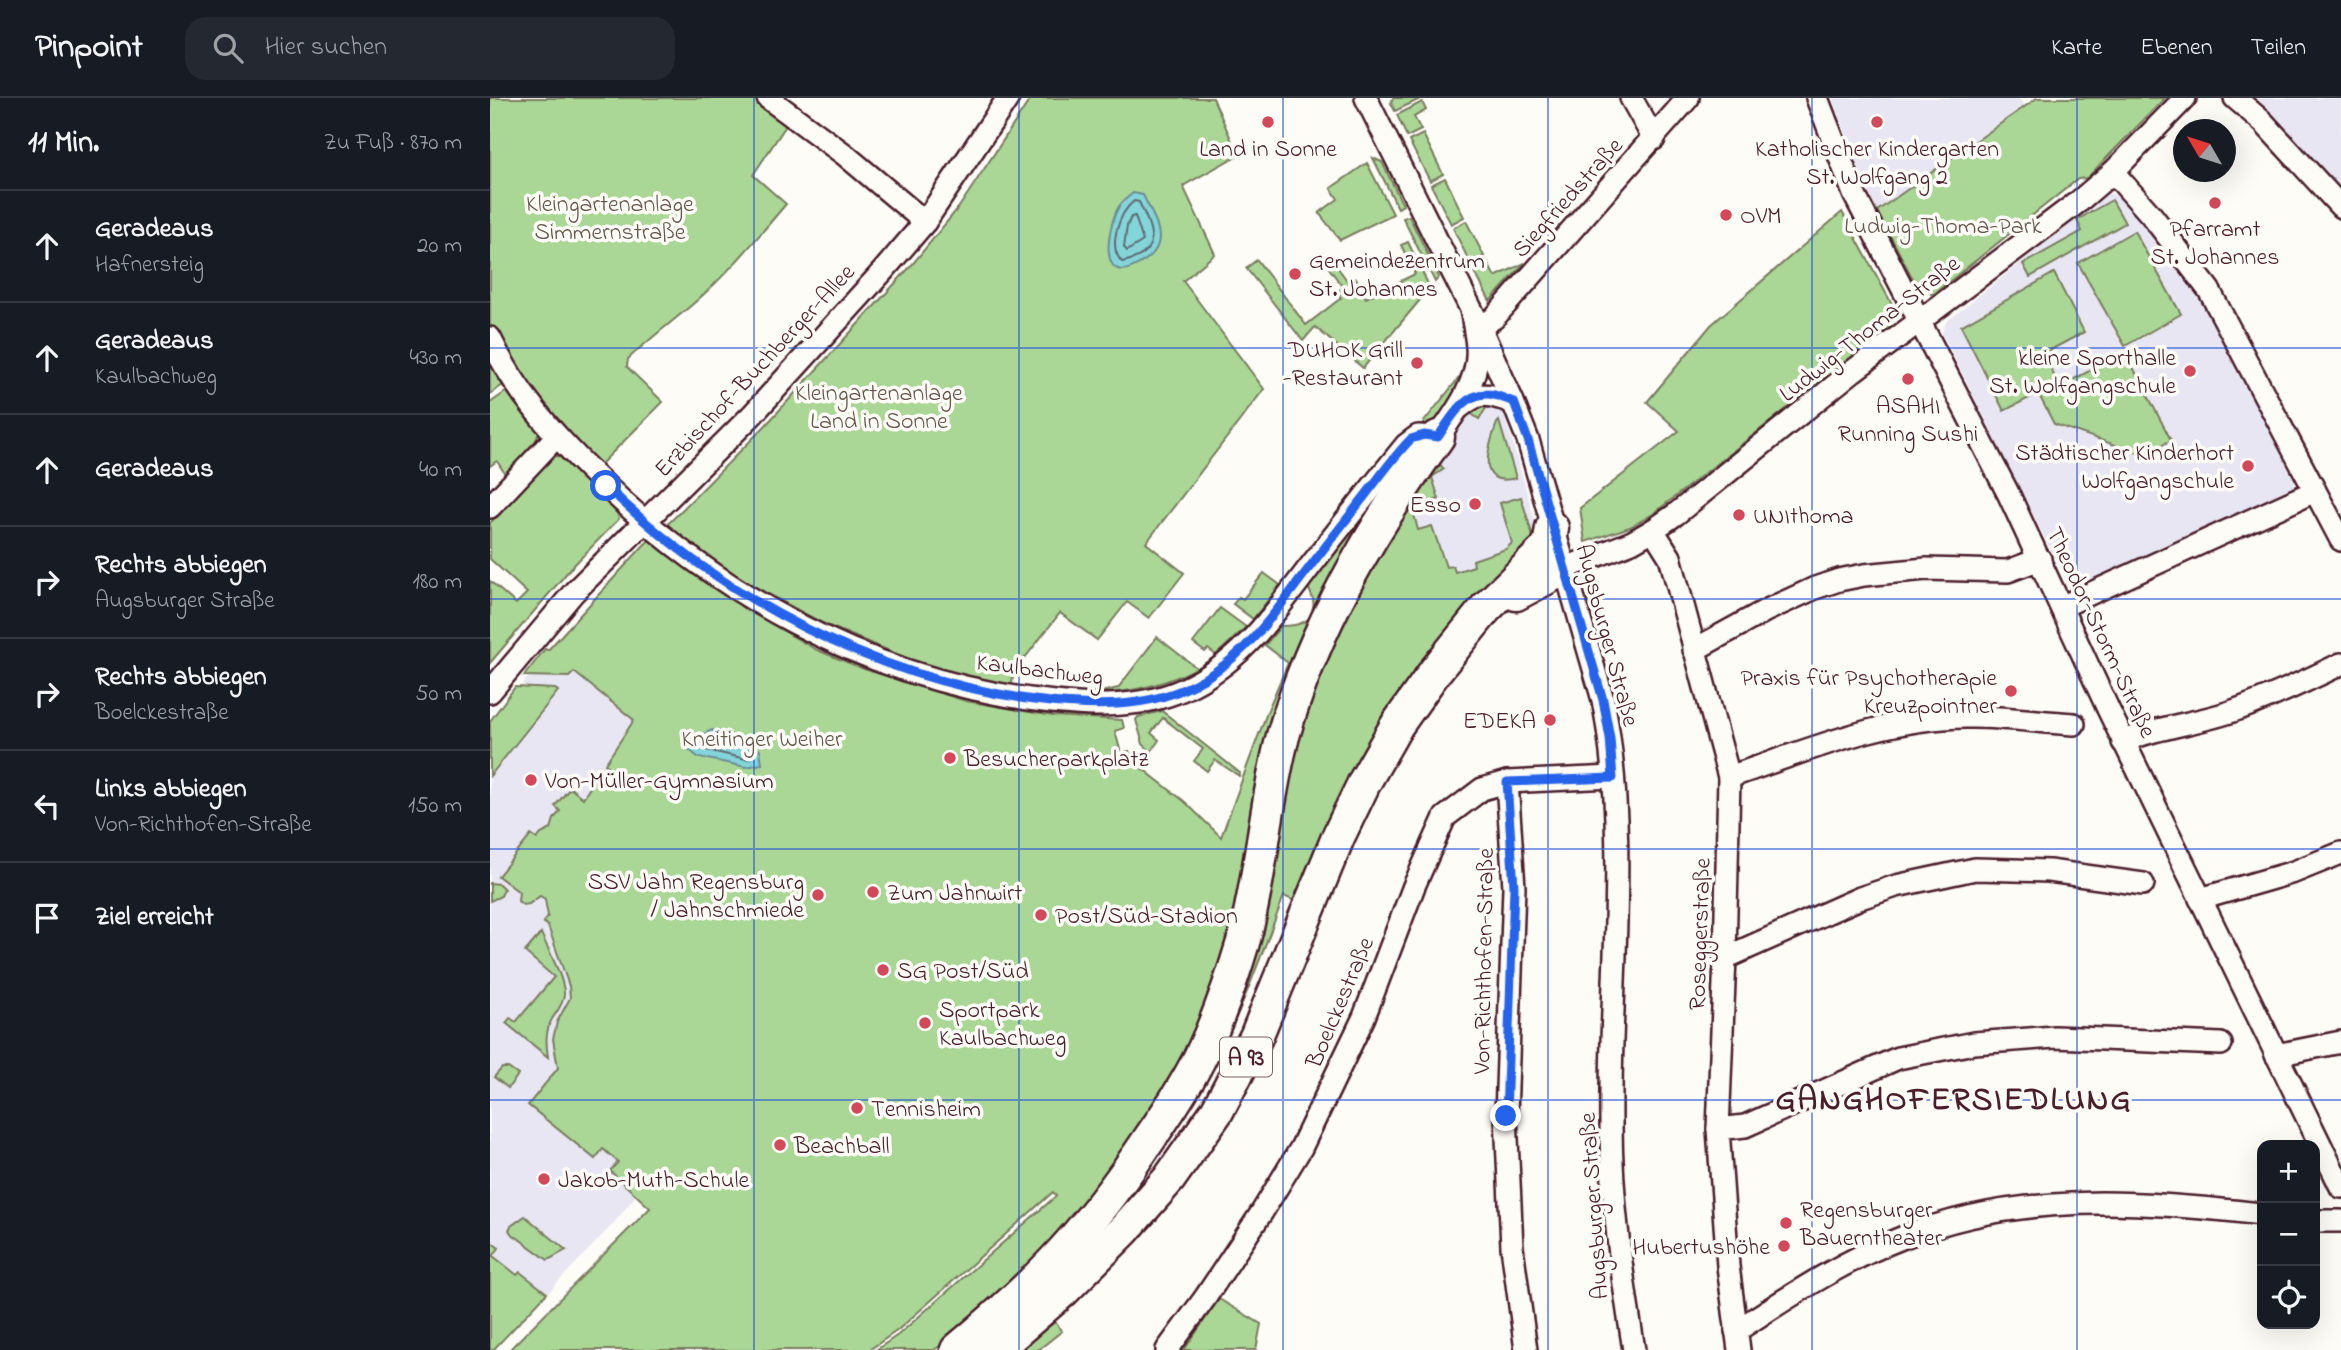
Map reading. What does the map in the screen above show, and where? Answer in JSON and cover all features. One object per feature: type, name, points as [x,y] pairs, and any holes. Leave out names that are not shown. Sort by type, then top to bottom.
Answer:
[{"type":"highway","name":"A 93","points":[[957,1350],[1004,1310],[1052,1263],[1095,1214],[1168,1113],[1203,1051],[1244,938],[1271,784],[1284,734],[1309,662],[1341,590],[1370,539],[1438,437]]},
{"type":"highway","name":"A 93","points":[[995,1350],[1064,1290],[1124,1230],[1169,1179],[1217,1111],[1256,1037],[1365,780],[1411,705],[1472,625],[1500,592],[1541,556],[1550,541],[1552,528]]},
{"type":"highway","name":"A 93","points":[[1472,625],[1515,594],[1563,569]]},
{"type":"street","points":[[768,98],[844,154],[925,222]]},
{"type":"street","name":"Erzbischof-Buchberger-Allee","points":[[490,692],[574,592],[752,415],[925,222],[1008,98]]},
{"type":"street","name":"Augsburger Straße","points":[[1366,98],[1514,402],[1528,440],[1563,569],[1603,700],[1610,738],[1616,832],[1611,1123],[1613,1187],[1621,1268],[1634,1350]]},
{"type":"street","points":[[1631,98],[1654,138]]},
{"type":"street","name":"Siegfriedstraße","points":[[1475,318],[1494,318],[1688,98]]},
{"type":"street","name":"Theodor-Storm-Straße","points":[[1817,98],[1854,194],[2040,558],[2123,742],[2341,1187]]},
{"type":"street","name":"Ludwig-Thoma-Straße","points":[[1563,569],[1632,542],[1653,530],[1918,321],[2113,172],[2185,98]]},
{"type":"street","points":[[2235,98],[2263,122],[2341,207]]},
{"type":"street","points":[[2113,172],[2152,216],[2209,290],[2341,540]]},
{"type":"street","points":[[1438,437],[1460,407],[1472,377],[1478,353],[1475,318]]},
{"type":"street","name":"Kaulbachweg","points":[[490,338],[514,383],[556,438],[643,523],[705,570],[820,637],[853,652],[959,685],[1007,696],[1052,702],[1102,706],[1156,699],[1184,689],[1212,674],[1240,653],[1406,445],[1418,436],[1438,437]]},
{"type":"street","points":[[1460,407],[1480,394],[1514,402]]},
{"type":"street","points":[[490,507],[556,438]]},
{"type":"street","points":[[2062,607],[2315,491]]},
{"type":"street","name":"Roseggerstraße","points":[[1653,530],[1670,557],[1729,777],[1726,958],[1718,1129],[1728,1266],[1737,1340]]},
{"type":"street","points":[[1694,650],[1765,611],[1839,580],[1926,569],[2008,571],[2040,558]]},
{"type":"street","points":[[2123,742],[2139,735],[2229,713],[2341,664]]},
{"type":"street","points":[[1729,777],[1856,734],[1915,721],[1966,717],[2074,724]]},
{"type":"street","name":"Boelckestraße","points":[[1167,1350],[1205,1298],[1301,1148],[1364,1017],[1414,886],[1445,817],[1482,789],[1507,782],[1613,778]]},
{"type":"street","name":"Von-Richthofen-Straße","points":[[1507,782],[1514,887],[1506,1116],[1512,1247],[1526,1350]]},
{"type":"street","points":[[2200,899],[2294,872],[2341,853]]},
{"type":"street","points":[[1726,958],[1860,898],[1896,886],[1975,869],[2049,871],[2143,884]]},
{"type":"street","points":[[1718,1129],[1745,1126],[1898,1058],[1974,1043],[2055,1037],[2221,1044]]},
{"type":"street","points":[[2276,1055],[2341,1042]]},
{"type":"street","points":[[1737,1340],[1824,1276],[1865,1254],[1905,1236],[1979,1213],[2059,1203],[2108,1201],[2257,1213]]},
{"type":"street","points":[[2320,1221],[2341,1220]]},
{"type":"shaded area","points":[[1833,98],[2018,98],[2026,106],[1877,211]]},
{"type":"shaded area","points":[[2248,98],[2341,98],[2341,194]]},
{"type":"shaded area","points":[[2108,193],[2127,202],[2166,248],[2200,295],[2295,482],[2290,492],[2074,596],[1942,333],[1946,322]]},
{"type":"shaded area","points":[[1473,404],[1502,406],[1542,545],[1432,586],[1398,505]]},
{"type":"shaded area","points":[[548,651],[639,724],[594,793],[637,1170],[636,1195],[614,1223],[494,1350],[490,1350],[490,727]]},
{"type":"green space","name":"Kleingartenanlage Simmernstraße","points":[[490,98],[754,98],[787,124],[753,175],[786,204],[719,280],[628,359],[627,367],[663,402],[597,468],[562,432],[497,341],[490,326]]},
{"type":"green space","points":[[1031,98],[1213,98],[1238,155],[1183,186],[1215,254],[1183,281],[1264,389],[1146,543],[1184,573],[1149,618],[1127,602],[1097,640],[1060,613],[1014,672],[1011,688],[900,657],[902,656],[822,623],[769,594],[742,607],[817,650],[864,669],[966,701],[1053,716],[1122,720],[1124,728],[1115,731],[1121,753],[1129,751],[1134,762],[1184,801],[1221,837],[1288,663],[1265,645],[1281,626],[1299,624],[1312,614],[1312,598],[1307,583],[1396,463],[1358,538],[1239,918],[1184,1061],[1080,1214],[962,1330],[934,1350],[876,1350],[898,1335],[1056,1196],[1053,1192],[898,1330],[869,1350],[509,1350],[650,1208],[610,1171],[618,1162],[603,1149],[595,1159],[528,1105],[558,1068],[553,1039],[557,1022],[570,998],[569,986],[548,926],[543,922],[548,916],[545,899],[540,896],[523,905],[518,901],[519,892],[498,876],[531,835],[537,839],[551,829],[560,811],[555,806],[570,788],[583,798],[601,771],[606,774],[610,768],[605,764],[634,720],[574,672],[569,677],[524,676],[545,649],[548,650],[644,545],[765,426],[911,266],[959,207]]},
{"type":"green space","points":[[1393,98],[1420,99],[1395,111],[1391,103]]},
{"type":"green space","name":"Ludwig-Thoma-Park","points":[[2037,98],[2165,98],[2087,178],[2078,179],[1932,295],[1913,279],[1877,211]]},
{"type":"green space","points":[[1422,102],[1426,110],[1414,117],[1421,130],[1407,137],[1397,115]]},
{"type":"green space","points":[[1423,134],[1443,174],[1430,181],[1409,141]]},
{"type":"green space","points":[[1373,158],[1382,162],[1403,205],[1398,208]]},
{"type":"green space","points":[[1367,163],[1393,214],[1340,240],[1319,213],[1338,199],[1331,188]]},
{"type":"green space","points":[[1445,178],[1464,217],[1451,224],[1431,185]]},
{"type":"green space","points":[[2112,200],[2125,223],[2030,277],[2023,264],[2082,231],[2077,220]]},
{"type":"green space","points":[[1842,212],[1894,308],[1884,315],[1892,326],[1653,514],[1630,527],[1585,542],[1580,508],[1679,431],[1647,402],[1711,325]]},
{"type":"green space","points":[[1409,216],[1439,277],[1435,282],[1403,218]]},
{"type":"green space","points":[[1466,221],[1484,256],[1470,263],[1453,228]]},
{"type":"green space","points":[[2134,231],[2181,314],[2125,346],[2078,263]]},
{"type":"green space","points":[[1408,242],[1430,288],[1363,368],[1315,327],[1303,341],[1246,268],[1257,260],[1306,325],[1341,298],[1337,292],[1343,287],[1323,260],[1335,264],[1349,283],[1356,278],[1366,298],[1415,274],[1401,245]]},
{"type":"green space","points":[[1486,260],[1495,277],[1525,263],[1490,301],[1472,267]]},
{"type":"green space","points":[[2054,273],[2084,332],[2043,354],[2058,383],[2004,411],[1961,326]]},
{"type":"green space","points":[[2125,352],[2171,440],[2144,455],[2054,424],[2040,397]]},
{"type":"green space","points":[[490,362],[503,385],[490,394]]},
{"type":"green space","points":[[1467,373],[1444,412],[1423,426],[1462,374]]},
{"type":"green space","points":[[507,391],[539,432],[535,443],[505,474],[497,461],[490,466],[490,403]]},
{"type":"green space","points":[[1488,399],[1490,402],[1479,419],[1470,413],[1435,459],[1444,469],[1432,477],[1439,499],[1424,504],[1425,508],[1413,511],[1418,530],[1432,526],[1446,567],[1453,566],[1455,572],[1474,566],[1473,560],[1506,549],[1512,543],[1500,503],[1521,497],[1534,540],[1534,555],[1504,580],[1446,643],[1394,715],[1350,789],[1299,903],[1284,896],[1234,1023],[1196,1097],[1133,1190],[1035,1303],[1031,1298],[1085,1240],[1158,1146],[1200,1079],[1218,1044],[1245,973],[1297,720],[1330,626],[1386,525],[1444,438],[1470,409]]},
{"type":"green space","points":[[1499,421],[1516,478],[1503,480],[1494,477],[1489,471],[1488,453]]},
{"type":"green space","points":[[557,456],[603,496],[619,519],[571,568],[490,663],[490,581],[516,604],[527,593],[490,559],[490,523],[553,457]]},
{"type":"green space","points":[[1264,573],[1280,585],[1253,619],[1233,604],[1239,597],[1243,599]]},
{"type":"green space","points":[[1220,608],[1246,627],[1216,655],[1208,649],[1205,652],[1193,643]]},
{"type":"green space","points":[[1157,637],[1197,668],[1151,686],[1101,693],[1118,688]]},
{"type":"green space","points":[[515,687],[558,691],[490,776],[490,721]]},
{"type":"green space","points":[[1162,711],[1240,773],[1239,776],[1215,760],[1207,771],[1194,761],[1203,749],[1163,718],[1151,733],[1159,740],[1151,752],[1143,744],[1136,720],[1138,717]]},
{"type":"green space","points":[[490,883],[499,884],[504,889],[501,896],[490,901]]},
{"type":"green space","points":[[541,933],[564,988],[561,1005],[548,1028],[548,1057],[506,1023],[510,1018],[516,1022],[554,977],[525,952]]},
{"type":"green space","points":[[502,1068],[508,1068],[518,1075],[508,1088],[494,1077]]},
{"type":"green space","points":[[525,1216],[566,1250],[548,1260],[511,1233],[511,1226]]},
{"type":"green space","points":[[490,1241],[499,1248],[493,1256],[517,1275],[520,1272],[547,1293],[493,1350],[490,1350]]},
{"type":"green space","points":[[1219,1299],[1261,1324],[1256,1350],[1184,1350]]},
{"type":"green space","points":[[1055,1322],[1062,1331],[1038,1350],[1018,1350]]},
{"type":"water","points":[[1133,193],[1143,195],[1156,224],[1159,241],[1149,257],[1132,268],[1121,270],[1113,265],[1110,258],[1110,231],[1119,206]]},
{"type":"water","points":[[712,730],[749,741],[760,750],[762,764],[746,767],[698,757],[688,749],[692,739]]},
{"type":"place","name":"Land in Sonne","points":[[1268,122]]},
{"type":"place","name":"Katholischer Kindergarten St. Wolfgang 2","points":[[1877,122]]},
{"type":"place","name":"Pfarramt St. Johannes","points":[[2215,203]]},
{"type":"place","name":"OVM","points":[[1726,215]]},
{"type":"place","name":"Gemeindezentrum St. Johannes","points":[[1295,274]]},
{"type":"place","name":"DUHOK Grill -Restaurant","points":[[1417,363]]},
{"type":"place","name":"kleine Sporthalle St. Wolfgangschule","points":[[2190,371]]},
{"type":"place","name":"ASAHI Running Sushi","points":[[1908,379]]},
{"type":"place","name":"Städtischer Kinderhort Wolfgangschule","points":[[2248,466]]},
{"type":"place","name":"Esso","points":[[1475,504]]},
{"type":"place","name":"UNIthoma","points":[[1739,515]]},
{"type":"place","name":"Praxis für Psychotherapie Kreuzpointner","points":[[2011,691]]},
{"type":"place","name":"EDEKA","points":[[1550,720]]},
{"type":"place","name":"Besucherparkplatz","points":[[950,758]]},
{"type":"place","name":"Von-Müller-Gymnasium","points":[[531,780]]},
{"type":"place","name":"Zum Jahnwirt","points":[[873,892]]},
{"type":"place","name":"SSV Jahn Regensburg / Jahnschmiede","points":[[818,895]]},
{"type":"place","name":"Post/Süd-Stadion","points":[[1041,915]]},
{"type":"place","name":"SG Post/Süd","points":[[883,970]]},
{"type":"place","name":"Sportpark Kaulbachweg","points":[[925,1023]]},
{"type":"place","name":"Tennisheim","points":[[857,1108]]},
{"type":"place","name":"Beachball","points":[[780,1145]]},
{"type":"place","name":"Jakob-Muth-Schule","points":[[544,1179]]},
{"type":"place","name":"Regensburger Bauerntheater","points":[[1786,1223]]},
{"type":"place","name":"Hubertushöhe","points":[[1784,1246]]},
{"type":"district","name":"GANGHOFERSIEDLUNG","points":[[1954,1098]]},
{"type":"route","points":[[606,486],[643,523],[705,570],[765,607],[853,652],[992,693],[1052,702],[1102,706],[1124,704],[1144,702],[1184,689],[1212,674],[1240,653],[1411,439],[1424,435],[1438,437],[1460,407],[1474,396],[1486,394],[1514,402],[1528,440],[1563,569],[1603,700],[1610,738],[1613,778],[1507,782],[1514,887],[1506,1116]]},
{"type":"park label","name":"Kleingartenanlage Land in Sonne","points":[[879,406]]},
{"type":"park label","name":"Kneitinger Weiher","points":[[762,738]]}]
